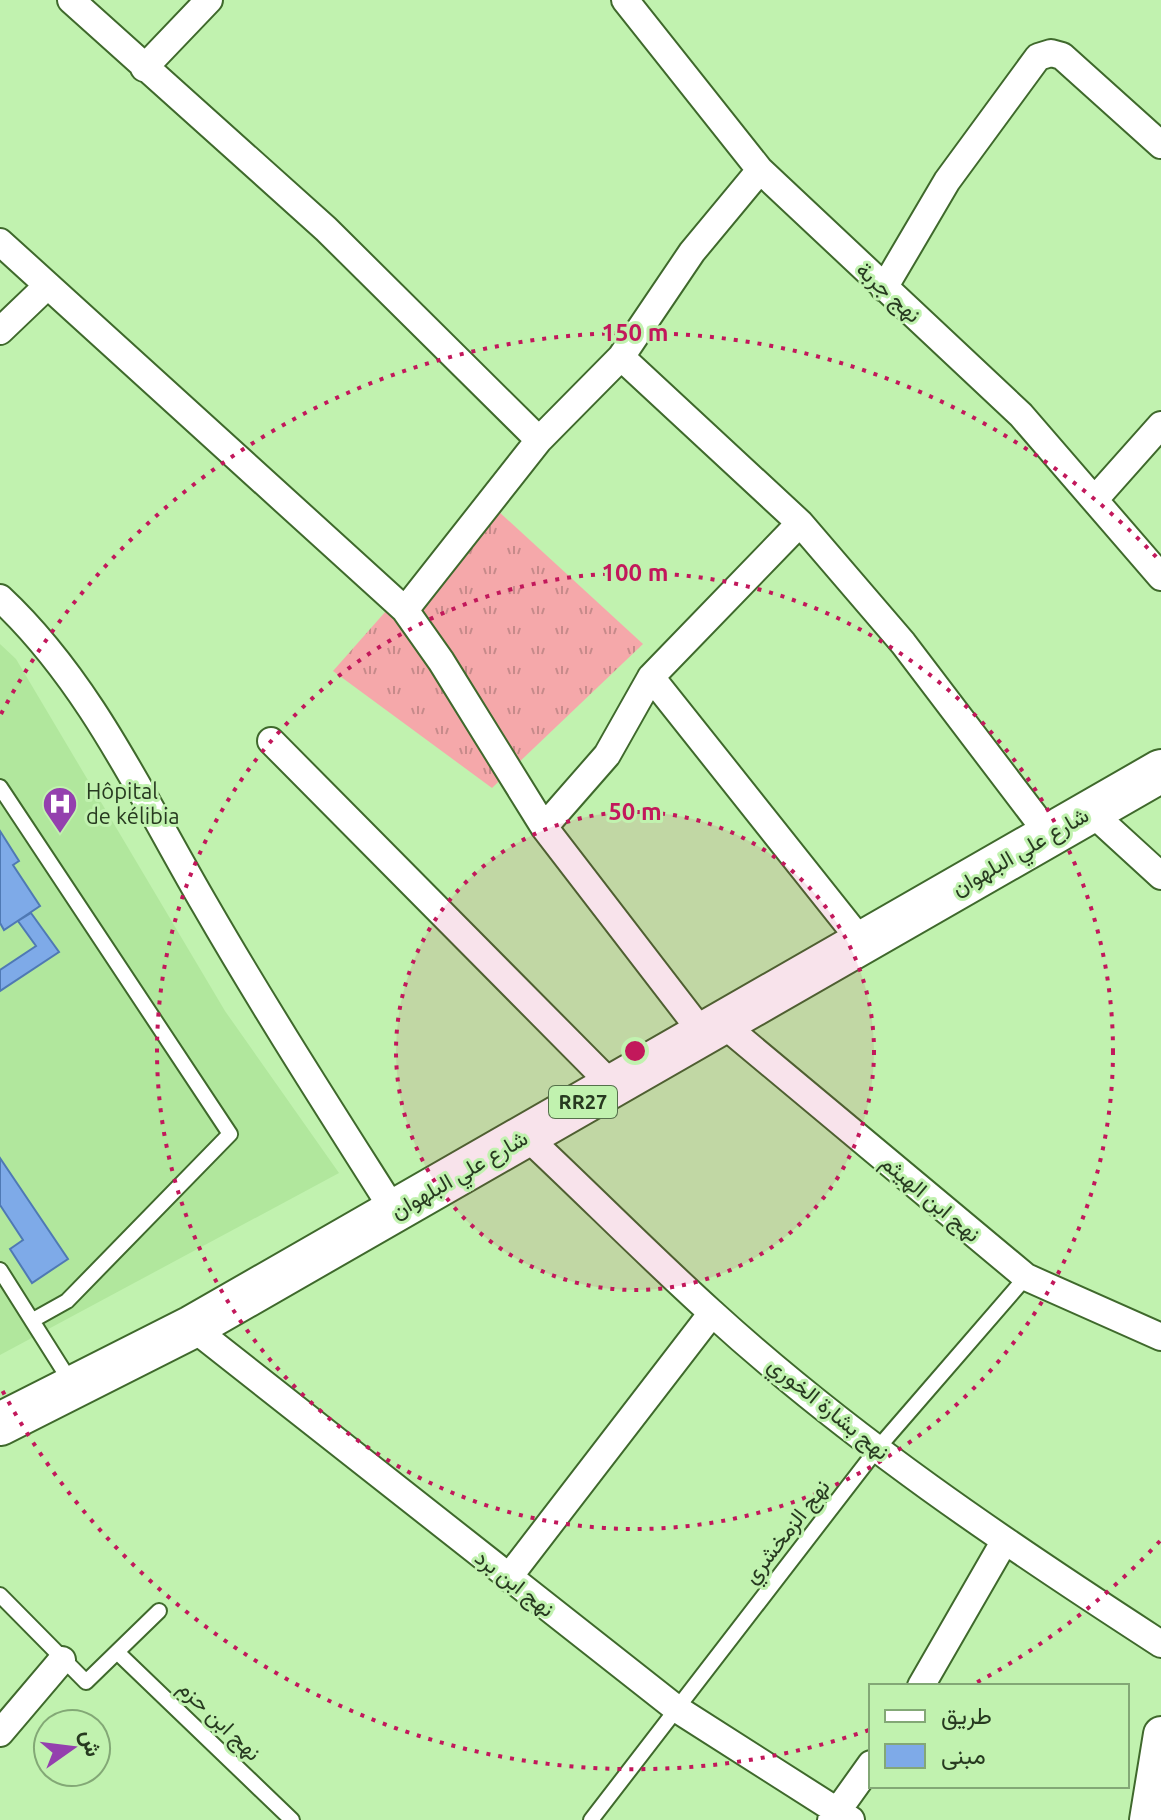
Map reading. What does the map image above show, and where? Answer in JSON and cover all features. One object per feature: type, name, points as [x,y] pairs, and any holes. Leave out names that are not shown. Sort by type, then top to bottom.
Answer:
[{"type":"main road","name":"شارع علي البلهوان","points":[[0,1424],[192,1327],[1161,771]]},
{"type":"street","points":[[71,0],[326,229],[539,440]]},
{"type":"street","points":[[144,68],[209,0]]},
{"type":"street","name":"نهج جربة","points":[[625,0],[760,170],[1021,415],[1096,498],[1161,577]]},
{"type":"street","points":[[884,288],[947,181],[1038,57],[1051,53],[1062,56],[1161,145]]},
{"type":"street","points":[[405,610],[539,440],[621,357],[692,252],[760,170]]},
{"type":"street","name":"نهج ابن الهيثم","points":[[0,242],[405,610],[441,661],[544,827],[713,1030],[1026,1277],[1161,1337]]},
{"type":"street","points":[[0,331],[46,287]]},
{"type":"street","points":[[621,357],[800,523],[903,643],[1049,835]]},
{"type":"street","points":[[1096,498],[1161,425]]},
{"type":"street","points":[[544,827],[607,755],[651,677],[800,523]]},
{"type":"street","points":[[0,598],[44,640],[78,686],[248,980],[394,1211]]},
{"type":"street","points":[[651,677],[861,941]]},
{"type":"street","points":[[271,741],[611,1084]]},
{"type":"street","points":[[1090,811],[1161,876]]},
{"type":"street","name":"نهج بشارة الخوري","points":[[526,1136],[712,1313],[877,1449],[1004,1542],[1161,1644]]},
{"type":"street","points":[[508,1578],[712,1313]]},
{"type":"street","name":"نهج ابن برد","points":[[192,1327],[677,1709],[840,1817]]},
{"type":"street","points":[[922,1684],[1004,1542]]},
{"type":"street","points":[[0,1733],[62,1660]]},
{"type":"street","points":[[1147,1820],[1161,1734]]},
{"type":"street","points":[[840,1817],[869,1767]]},
{"type":"lane","points":[[0,787],[230,1134],[67,1301],[33,1320]]},
{"type":"lane","points":[[0,1270],[74,1387]]},
{"type":"lane","name":"نهج الزمخشري","points":[[591,1820],[877,1449],[1026,1277]]},
{"type":"lane","points":[[0,1595],[86,1682],[159,1611]]},
{"type":"lane","name":"نهج ابن حزم","points":[[117,1652],[292,1820]]},
{"type":"shaded area","name":"Hôpital de kélibia","points":[[0,644],[16,659],[225,1011],[339,1173],[0,1355]]},
{"type":"green space","points":[[485,499],[643,644],[492,788],[333,671]]},
{"type":"building","points":[[0,831],[19,861],[13,865],[40,906],[4,930],[0,923]]},
{"type":"building","points":[[31,913],[59,952],[0,991],[0,970],[36,946],[18,921]]},
{"type":"building","points":[[0,1158],[68,1259],[32,1283],[10,1249],[23,1240],[0,1205]]},
{"type":"place","name":"Hôpital de kélibia","points":[[60,835]]}]
